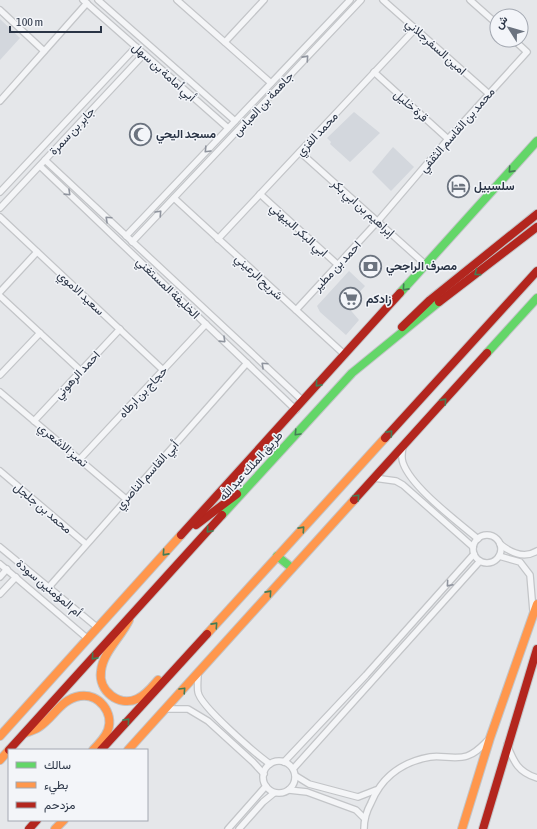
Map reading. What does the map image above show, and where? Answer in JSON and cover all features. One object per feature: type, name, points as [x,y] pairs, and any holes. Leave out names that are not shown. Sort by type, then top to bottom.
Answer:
[{"type":"main road","points":[[0,736],[296,410],[537,141]]},
{"type":"main road","points":[[352,373],[430,300],[537,214]]},
{"type":"main road","name":"طريق الملك عبدالله","points":[[10,749],[352,373],[434,306],[537,227]]},
{"type":"main road","points":[[102,749],[537,271]]},
{"type":"main road","points":[[129,749],[537,298]]},
{"type":"main road","points":[[177,540],[251,483]]},
{"type":"main road","points":[[277,556],[292,568]]},
{"type":"main road","points":[[462,829],[490,738],[537,604]]},
{"type":"main road","points":[[131,617],[124,631],[114,643],[102,665],[101,680],[105,691],[110,696],[124,701],[132,701],[139,698],[174,664],[182,661]]},
{"type":"main road","points":[[483,829],[537,649]]},
{"type":"main road","points":[[25,733],[39,728],[57,709],[74,697],[90,695],[104,704],[110,720],[108,729],[94,749]]},
{"type":"main road","name":"طريق الملك عبدالله","points":[[0,760],[8,751]]},
{"type":"main road","points":[[29,829],[37,821]]},
{"type":"main road","points":[[55,829],[63,821]]},
{"type":"street","name":"أبي أمامة بن سهل","points":[[98,0],[235,121]]},
{"type":"street","points":[[177,0],[271,83]]},
{"type":"street","points":[[225,42],[264,0]]},
{"type":"street","name":"جاهمة بن العباس","points":[[126,236],[350,0]]},
{"type":"street","name":"جاهمة بن العباس","points":[[132,242],[361,0]]},
{"type":"street","name":"امين السفرجلاني","points":[[383,0],[489,94]]},
{"type":"street","points":[[470,0],[489,17]]},
{"type":"street","name":"أبي أمامة بن سهل","points":[[85,2],[228,128]]},
{"type":"street","points":[[0,101],[85,2]]},
{"type":"street","points":[[0,10],[44,51]]},
{"type":"street","name":"محمد الفزي","points":[[218,239],[415,29]]},
{"type":"street","name":"جابر بن سمرة","points":[[0,192],[136,47]]},
{"type":"street","name":"محمد بن القاسم الثقفي","points":[[378,221],[448,139],[527,52],[523,48]]},
{"type":"street","name":"جابر بن سمرة","points":[[0,208],[144,54]]},
{"type":"street","name":"قرة خليل","points":[[374,72],[448,139]]},
{"type":"street","name":"إبراهيم بن ابي بكر","points":[[300,152],[426,264]]},
{"type":"street","name":"الخليفة المستغني","points":[[45,160],[303,401]]},
{"type":"street","name":"الخليفة المستغني","points":[[40,166],[296,410]]},
{"type":"street","name":"ابي البكر البيهني","points":[[260,194],[338,265]]},
{"type":"street","name":"شريح الرعيني","points":[[174,198],[345,355]]},
{"type":"street","name":"سعيد الاموي","points":[[0,217],[163,370]]},
{"type":"street","name":"احمد بن مطير","points":[[296,310],[378,221]]},
{"type":"street","points":[[0,292],[38,252]]},
{"type":"street","points":[[0,296],[81,371]]},
{"type":"street","name":"حجاج بن ارطاه","points":[[80,459],[206,324]]},
{"type":"street","name":"احمد الرهوني","points":[[34,421],[120,329]]},
{"type":"street","points":[[0,375],[40,333]]},
{"type":"street","name":"أبي القاسم الناصري","points":[[49,587],[247,363]]},
{"type":"street","name":"تميز الاشعري","points":[[0,392],[126,499]]},
{"type":"street","points":[[403,447],[402,461],[411,478],[435,502],[478,539]]},
{"type":"street","name":"محمد بن جلجل","points":[[0,471],[86,544]]},
{"type":"street","points":[[374,478],[396,481],[403,485],[473,547]]},
{"type":"street","points":[[500,544],[501,550],[495,561],[489,563],[480,561],[474,554],[473,547],[478,539],[485,535],[497,539],[507,550],[519,555],[532,555],[537,551]]},
{"type":"street","name":"أم المؤمنين سودة","points":[[0,547],[98,628]]},
{"type":"street","points":[[284,762],[366,675],[474,554]]},
{"type":"street","points":[[499,556],[520,562],[530,575],[534,614]]},
{"type":"street","points":[[293,769],[480,561]]},
{"type":"street","name":"أم المؤمنين سودة","points":[[0,564],[88,639]]},
{"type":"street","points":[[0,577],[7,569]]},
{"type":"street","points":[[0,594],[16,577]]},
{"type":"street","points":[[198,674],[198,693],[213,714],[258,756],[270,764]]},
{"type":"street","points":[[166,709],[188,709],[208,721],[253,762],[264,774],[266,786],[274,793]]},
{"type":"street","points":[[364,829],[364,818],[376,790],[392,772],[411,762],[432,756],[465,757],[475,753],[490,738]]},
{"type":"street","points":[[507,745],[515,763],[527,774],[537,778]]},
{"type":"street","points":[[264,774],[270,764],[277,761],[284,762],[293,769],[296,776],[310,784],[358,797],[376,790]]},
{"type":"street","points":[[240,829],[263,802],[274,793],[282,793],[289,790],[294,784],[296,776]]},
{"type":"street","points":[[228,829],[266,786]]},
{"type":"street","points":[[289,790],[307,792],[356,810],[364,818]]},
{"type":"shaded area","points":[[0,19],[20,38],[0,60]]},
{"type":"shaded area","points":[[354,112],[380,133],[350,162],[330,144],[331,142],[327,138]]},
{"type":"shaded area","points":[[393,147],[414,167],[391,191],[372,172]]},
{"type":"shaded area","points":[[349,271],[365,286],[347,306],[359,320],[346,335],[320,312],[317,306]]},
{"type":"traffic: fast","points":[[400,293],[537,141]]},
{"type":"traffic: fast","points":[[487,353],[537,298]]},
{"type":"traffic: fast","points":[[222,515],[352,373],[439,302]]},
{"type":"traffic: fast","points":[[277,556],[292,568]]},
{"type":"traffic: slow","points":[[207,634],[385,438]]},
{"type":"traffic: slow","points":[[129,749],[354,500]]},
{"type":"traffic: slow","points":[[0,736],[181,535]]},
{"type":"traffic: slow","points":[[462,829],[490,738],[537,604]]},
{"type":"traffic: slow","points":[[129,620],[102,664],[101,678],[103,685],[111,696],[123,701],[130,701],[137,699],[149,691],[158,680]]},
{"type":"traffic: slow","points":[[25,733],[39,727],[63,704],[73,698],[87,696],[99,701],[107,711],[109,717],[107,733],[94,749]]},
{"type":"traffic: slow","points":[[0,760],[8,751]]},
{"type":"traffic: slow","points":[[55,829],[63,821]]},
{"type":"traffic: jam","points":[[402,327],[430,300],[537,214]]},
{"type":"traffic: jam","points":[[439,302],[537,227]]},
{"type":"traffic: jam","points":[[385,438],[537,271]]},
{"type":"traffic: jam","points":[[181,535],[400,293]]},
{"type":"traffic: jam","points":[[354,500],[487,353]]},
{"type":"traffic: jam","points":[[196,525],[237,494]]},
{"type":"traffic: jam","points":[[10,749],[222,515]]},
{"type":"traffic: jam","points":[[102,749],[207,634]]},
{"type":"traffic: jam","points":[[483,829],[537,649]]},
{"type":"traffic: jam","points":[[29,829],[36,821]]},
{"type":"place","name":"مسجد اليحي","points":[[141,134]]},
{"type":"place","name":"سلسبيل","points":[[458,186]]},
{"type":"place","name":"مصرف الراجحي","points":[[370,266]]},
{"type":"place","name":"زادكم","points":[[350,299]]}]
